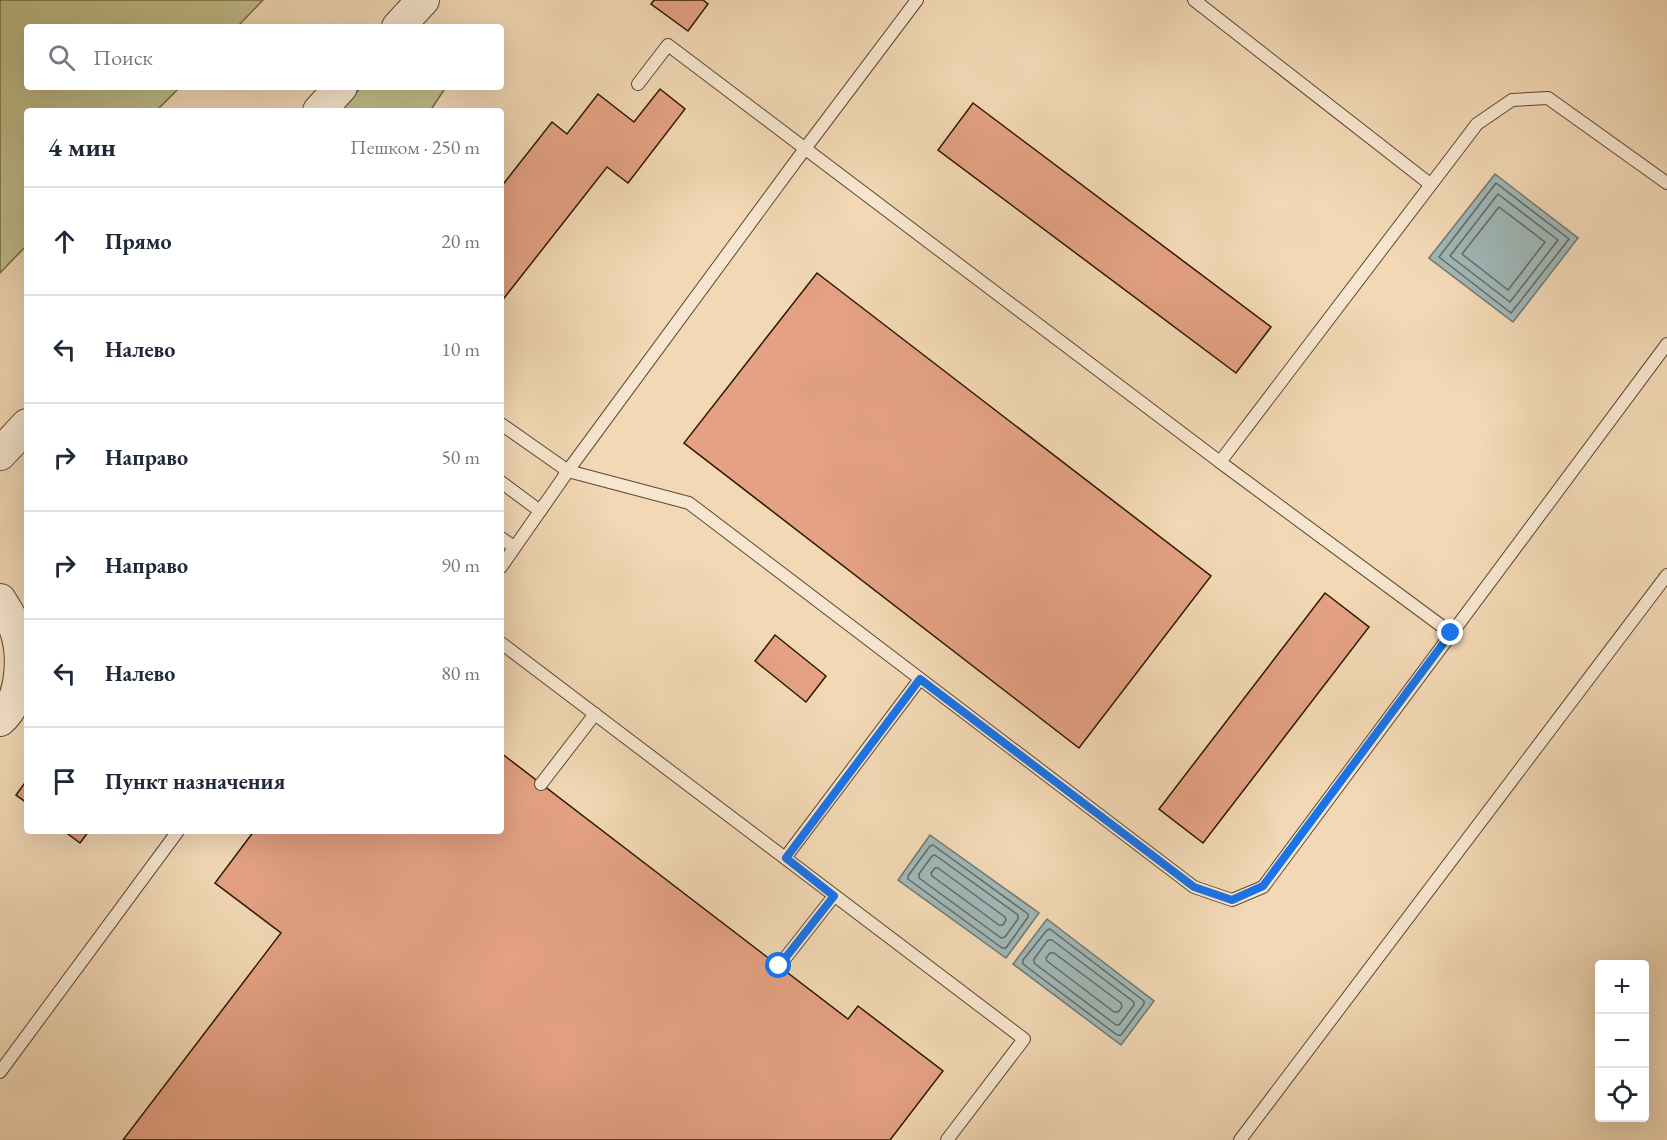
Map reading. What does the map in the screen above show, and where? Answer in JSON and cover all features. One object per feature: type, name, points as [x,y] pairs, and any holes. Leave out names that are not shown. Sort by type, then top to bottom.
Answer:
[{"type":"street","points":[[401,24],[423,0]]},
{"type":"street","points":[[322,108],[338,90]]},
{"type":"street","points":[[0,454],[24,428]]},
{"type":"street","points":[[0,600],[13,622],[20,662],[20,682],[14,702],[0,720]]},
{"type":"lane","points":[[504,562],[568,471],[917,0]]},
{"type":"lane","points":[[1194,0],[1431,184]]},
{"type":"lane","points":[[638,84],[668,45],[804,150],[1451,633]]},
{"type":"lane","points":[[1220,462],[1477,124],[1512,100],[1548,98],[1667,183]]},
{"type":"lane","points":[[504,426],[568,471],[689,503],[1194,887],[1232,900],[1263,886],[1667,344]]},
{"type":"lane","points":[[504,484],[540,511]]},
{"type":"lane","points":[[504,540],[514,547]]},
{"type":"lane","points":[[1240,1140],[1667,575]]},
{"type":"lane","points":[[504,645],[1024,1039],[947,1140]]},
{"type":"lane","points":[[786,858],[920,679]]},
{"type":"lane","points":[[541,784],[595,714]]},
{"type":"lane","points":[[0,1072],[176,834]]},
{"type":"lane","points":[[779,966],[834,896]]},
{"type":"shaded area","points":[[0,0],[263,0],[240,24],[24,24],[24,90],[177,90],[159,108],[24,108],[24,248],[0,273]]},
{"type":"shaded area","points":[[358,90],[444,90],[432,108],[342,108]]},
{"type":"water","points":[[1495,174],[1578,238],[1513,322],[1429,258]]},
{"type":"water","points":[[930,835],[1039,913],[1006,958],[898,880]]},
{"type":"water","points":[[1047,919],[1154,1001],[1121,1045],[1013,964]]},
{"type":"building","points":[[654,0],[703,0],[708,4],[688,31],[651,4]]},
{"type":"building","points":[[660,89],[685,109],[628,183],[607,167],[504,298],[504,183],[552,122],[567,134],[598,94],[634,122]]},
{"type":"building","points":[[973,103],[1271,327],[1236,373],[938,150]]},
{"type":"building","points":[[817,273],[1211,576],[1079,748],[684,443]]},
{"type":"building","points":[[1325,593],[1369,627],[1203,843],[1159,809]]},
{"type":"building","points":[[775,635],[826,676],[806,702],[755,661]]},
{"type":"building","points":[[504,755],[848,1019],[858,1006],[943,1071],[890,1140],[123,1140],[281,933],[215,883],[252,834],[504,834]]},
{"type":"building","points":[[24,784],[24,801],[16,795]]},
{"type":"building","points":[[68,834],[87,834],[80,843]]},
{"type":"route","points":[[779,966],[834,896],[786,858],[920,679],[1194,887],[1232,900],[1263,886],[1451,633]]}]
